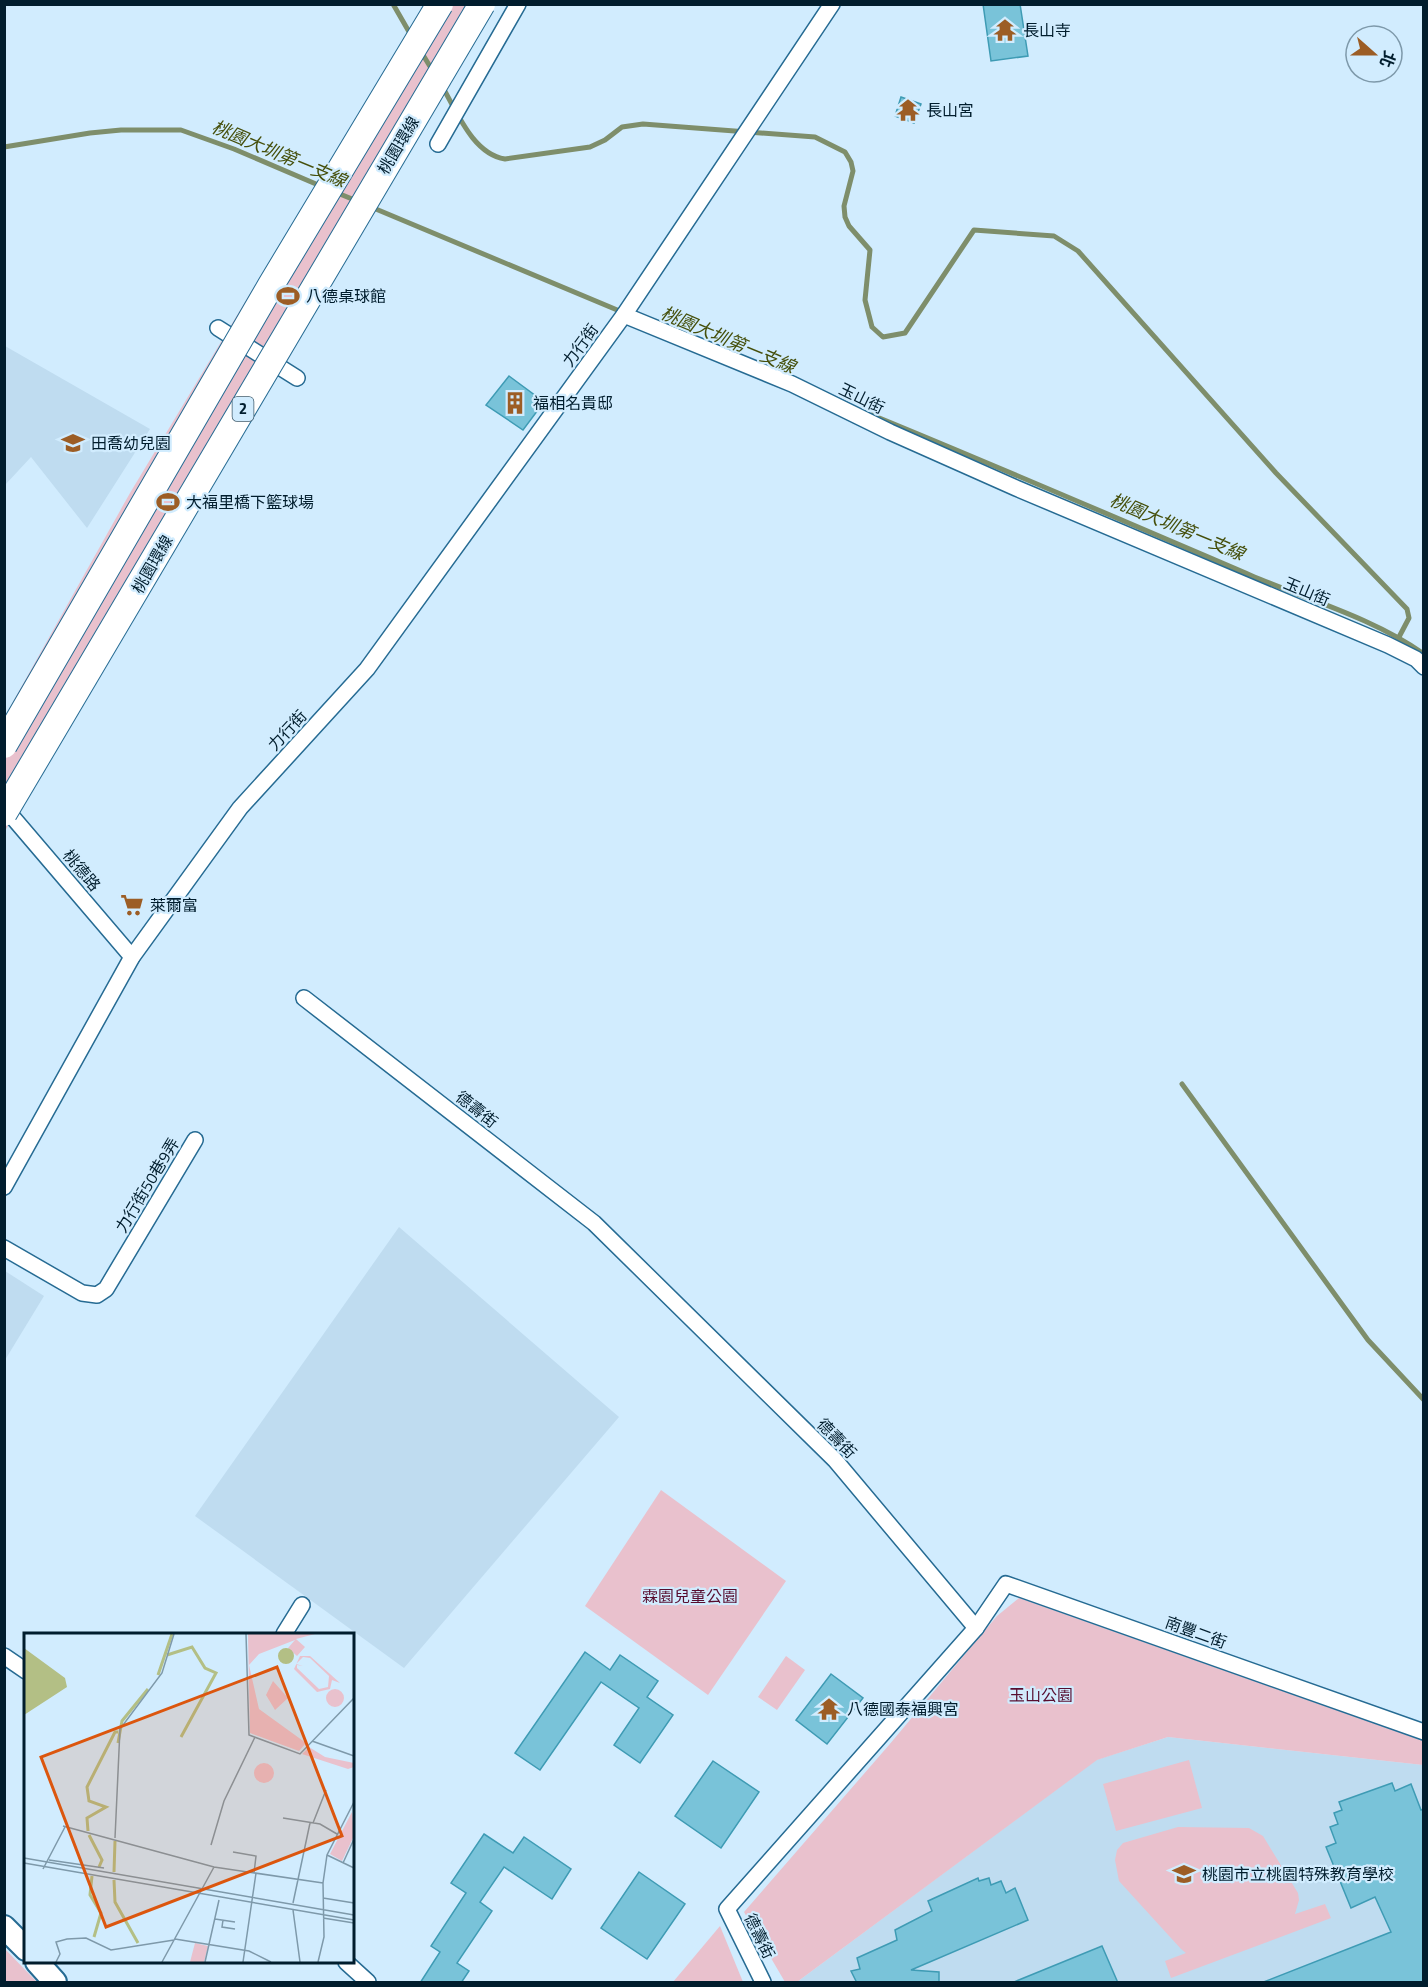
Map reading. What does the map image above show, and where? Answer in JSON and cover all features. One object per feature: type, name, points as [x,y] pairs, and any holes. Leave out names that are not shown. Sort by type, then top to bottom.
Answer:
[{"type":"highway","name":"2","points":[[4,745],[259,306],[440,4]]},
{"type":"highway","name":"桃園環線","points":[[4,813],[482,4]]},
{"type":"main road","points":[[4,1927],[24,1947]]},
{"type":"main road","points":[[38,1963],[55,1983]]},
{"type":"street","points":[[438,144],[518,4]]},
{"type":"street","points":[[624,315],[832,4]]},
{"type":"street","name":"玉山街","points":[[624,315],[792,384],[890,432],[1016,488],[1388,645],[1416,659],[1424,667]]},
{"type":"street","name":"力行街","points":[[4,1187],[132,957],[240,808],[367,669],[624,315]]},
{"type":"street","points":[[218,328],[297,378]]},
{"type":"street","name":"桃德路","points":[[4,807],[132,957]]},
{"type":"street","name":"德壽街","points":[[304,998],[594,1222],[835,1460],[976,1628],[727,1909],[763,1983]]},
{"type":"street","name":"力行街50巷9弄","points":[[4,1248],[82,1293],[97,1295],[106,1289],[195,1140]]},
{"type":"street","name":"南豐二街","points":[[976,1628],[1006,1584],[1424,1732]]},
{"type":"street","points":[[285,1633],[302,1605]]},
{"type":"street","points":[[4,1656],[24,1670]]},
{"type":"street","points":[[347,1963],[368,1983]]},
{"type":"shaded area","name":"田喬幼兒園","points":[[5,346],[150,429],[87,528],[31,457],[5,485]]},
{"type":"shaded area","points":[[399,1227],[619,1417],[404,1668],[195,1516]]},
{"type":"shaded area","points":[[5,1271],[44,1296],[5,1360]]},
{"type":"shaded area","name":"桃園市立桃園特殊教育學校","points":[[1168,1737],[1423,1765],[1423,1982],[797,1982],[1096,1760]]},
{"type":"green space","points":[[424,5],[493,5],[5,831],[5,716],[130,493]]},
{"type":"green space","name":"霖園兒童公園","points":[[661,1490],[786,1581],[708,1695],[585,1606]]},
{"type":"green space","name":"玉山公園","points":[[1019,1598],[1423,1741],[1423,1765],[1168,1737],[1097,1760],[797,1982],[785,1982],[744,1912],[997,1616]]},
{"type":"green space","points":[[786,1656],[805,1670],[777,1710],[758,1697]]},
{"type":"green space","points":[[1189,1760],[1202,1808],[1116,1831],[1103,1784]]},
{"type":"green space","points":[[1178,1827],[1249,1828],[1263,1836],[1298,1893],[1299,1900],[1295,1914],[1325,1904],[1331,1918],[1171,1978],[1165,1961],[1186,1953],[1119,1881],[1115,1860],[1117,1850],[1123,1843]]},
{"type":"green space","points":[[720,1926],[743,1982],[673,1982]]},
{"type":"green space","points":[[4,1948],[33,1978],[37,1982],[5,1982]]},
{"type":"building","name":"長山寺","points":[[983,4],[1020,4],[1028,56],[991,61]]},
{"type":"building","name":"長山宮","points":[[901,97],[921,104],[914,123],[895,116]]},
{"type":"building","name":"福相名貴邸","points":[[509,376],[544,402],[523,430],[486,405]]},
{"type":"building","points":[[585,1652],[610,1670],[620,1655],[658,1681],[647,1697],[673,1715],[640,1763],[614,1745],[639,1708],[601,1682],[540,1770],[515,1753]]},
{"type":"building","name":"八德國泰福興宮","points":[[831,1674],[863,1698],[827,1744],[796,1720]]},
{"type":"building","points":[[713,1761],[759,1792],[721,1848],[675,1816]]},
{"type":"building","points":[[1392,1783],[1395,1791],[1411,1784],[1421,1810],[1424,1809],[1424,1983],[1261,1983],[1391,1932],[1375,1897],[1351,1908],[1326,1847],[1336,1843],[1330,1827],[1338,1824],[1334,1813],[1342,1810],[1339,1802]]},
{"type":"building","points":[[484,1834],[513,1853],[524,1837],[571,1869],[552,1899],[504,1867],[480,1902],[492,1911],[457,1963],[469,1971],[461,1983],[420,1983],[440,1952],[431,1946],[466,1893],[451,1883]]},
{"type":"building","points":[[639,1872],[685,1904],[647,1959],[601,1928]]},
{"type":"building","points":[[978,1878],[979,1881],[989,1878],[991,1885],[1001,1881],[1006,1893],[1015,1888],[1028,1920],[911,1970],[939,1972],[939,1983],[857,1983],[851,1971],[860,1969],[857,1958],[897,1940],[895,1930],[932,1911],[928,1901]]},
{"type":"building","points":[[1102,1946],[1118,1983],[1014,1983],[1014,1982]]},
{"type":"waterway","points":[[393,4],[412,37]]},
{"type":"waterway","points":[[420,50],[434,73]]},
{"type":"waterway","points":[[442,86],[475,141],[484,149],[505,159],[590,147],[605,140],[622,127],[643,124],[815,137],[845,152],[853,171],[844,206],[845,217],[849,226],[870,250],[865,300],[872,327],[883,337],[905,333],[974,230],[1054,236],[1078,251],[1276,473],[1407,609],[1409,618],[1399,637]]},
{"type":"waterway","name":"桃園大圳第一支線","points":[[4,147],[121,130],[181,130],[234,149],[323,187]]},
{"type":"waterway","name":"桃園大圳第一支線","points":[[335,192],[357,201]]},
{"type":"waterway","name":"桃園大圳第一支線","points":[[371,207],[622,312]]},
{"type":"waterway","name":"桃園大圳第一支線","points":[[872,415],[1250,575],[1361,619],[1424,654]]},
{"type":"waterway","points":[[1182,1084],[1368,1340],[1424,1400]]},
{"type":"place","name":"長山寺","points":[[1005,30]]},
{"type":"place","name":"長山宮","points":[[908,110]]},
{"type":"place","name":"八德桌球館","points":[[288,296]]},
{"type":"place","name":"福相名貴邸","points":[[515,403]]},
{"type":"place","name":"田喬幼兒園","points":[[73,443]]},
{"type":"place","name":"大福里橋下籃球場","points":[[168,502]]},
{"type":"place","name":"萊爾富","points":[[132,905]]},
{"type":"place","name":"八德國泰福興宮","points":[[829,1709]]},
{"type":"place","name":"桃園市立桃園特殊教育學校","points":[[1184,1874]]}]
